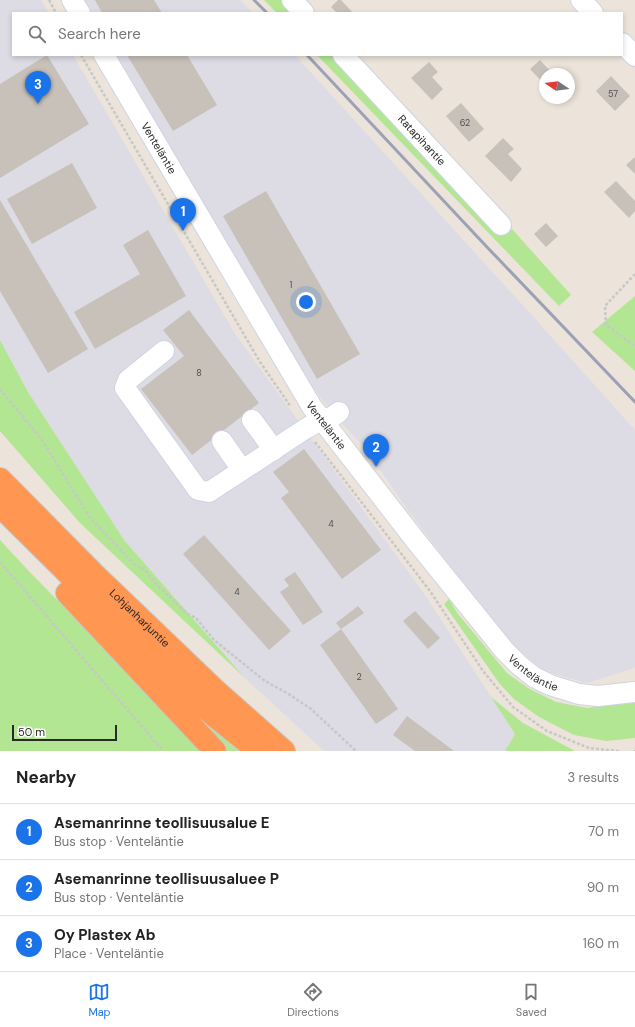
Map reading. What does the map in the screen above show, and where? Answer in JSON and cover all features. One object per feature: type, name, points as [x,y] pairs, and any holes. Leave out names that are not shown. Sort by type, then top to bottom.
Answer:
[{"type":"highway","name":"Lohjanharjuntie","points":[[0,479],[96,576],[214,689],[284,751]]},
{"type":"highway","name":"Lohjanharjuntie","points":[[0,506],[202,706],[258,751]]},
{"type":"highway","points":[[16,523],[41,565],[215,751]]},
{"type":"street","points":[[72,0],[79,12]]},
{"type":"street","points":[[292,0],[303,12]]},
{"type":"street","points":[[580,0],[592,12]]},
{"type":"street","points":[[623,44],[635,56]]},
{"type":"street","name":"Venteläntie","points":[[105,56],[312,407],[499,644],[519,665],[534,677],[550,685],[579,694],[598,696],[635,692]]},
{"type":"street","name":"Ratapihantie","points":[[344,56],[501,225]]},
{"type":"street","points":[[164,351],[128,380],[126,388],[198,490],[209,492],[305,429],[321,420],[332,417],[339,412]]},
{"type":"street","points":[[252,420],[274,450]]},
{"type":"street","points":[[222,441],[242,470]]},
{"type":"path","points":[[49,0],[55,12]]},
{"type":"path","points":[[635,274],[605,306],[606,325],[635,346]]},
{"type":"path","points":[[0,389],[42,440],[91,519],[136,566],[144,568],[158,586],[188,614],[196,618],[214,640],[265,681],[312,709],[356,751]]},
{"type":"path","points":[[0,562],[163,751]]},
{"type":"shaded area","points":[[0,0],[41,0],[48,12],[12,12],[12,56],[74,56],[235,334],[425,595],[515,734],[505,751],[324,751],[245,678],[124,540],[28,392],[0,340]]},
{"type":"shaded area","points":[[80,0],[240,0],[252,12],[87,12]]},
{"type":"shaded area","points":[[114,56],[296,56],[635,430],[635,668],[587,683],[544,671],[510,642],[479,604],[408,510],[365,448],[340,421],[304,377]]},
{"type":"green space","points":[[264,0],[282,0],[293,12],[276,12]]},
{"type":"green space","points":[[318,56],[335,56],[497,230],[507,234],[512,229],[571,295],[559,306]]},
{"type":"green space","points":[[635,296],[635,371],[592,332]]},
{"type":"green space","points":[[0,340],[28,392],[124,540],[245,678],[80,523],[0,431]]},
{"type":"green space","points":[[0,540],[25,567],[204,751],[0,751]]},
{"type":"green space","points":[[449,599],[458,614],[507,673],[528,688],[556,702],[587,708],[635,701],[635,738],[606,741],[574,735],[539,717],[514,699],[499,683],[444,604]]},
{"type":"green space","points":[[491,697],[523,723],[575,751],[505,751],[515,734]]},
{"type":"green space","points":[[187,709],[239,751],[223,751]]},
{"type":"building","points":[[95,0],[154,0],[161,12],[101,12]]},
{"type":"building","points":[[338,0],[341,0],[352,12],[336,12],[331,7]]},
{"type":"building","points":[[48,56],[89,124],[0,178],[0,84]]},
{"type":"building","points":[[128,56],[188,56],[217,105],[173,131]]},
{"type":"building","points":[[540,60],[547,68],[539,68],[539,79],[530,69]]},
{"type":"building","points":[[429,62],[438,72],[432,77],[443,89],[432,100],[411,78]]},
{"type":"building","points":[[611,76],[630,96],[615,111],[596,91]]},
{"type":"building","points":[[461,103],[484,129],[469,142],[446,116]]},
{"type":"building","points":[[503,138],[514,149],[508,154],[522,169],[511,182],[485,156]]},
{"type":"building","points":[[635,157],[635,174],[626,165]]},
{"type":"building","points":[[72,163],[97,208],[32,244],[7,199]]},
{"type":"building","points":[[616,181],[635,201],[635,211],[629,218],[604,192]]},
{"type":"building","points":[[266,191],[360,354],[317,379],[223,216]]},
{"type":"building","points":[[0,200],[88,349],[48,373],[0,291]]},
{"type":"building","points":[[546,223],[558,236],[546,247],[534,234]]},
{"type":"building","points":[[148,230],[186,296],[95,349],[74,312],[140,274],[123,245]]},
{"type":"building","points":[[189,310],[259,403],[192,455],[141,389],[184,356],[163,330]]},
{"type":"building","points":[[304,449],[381,550],[342,579],[281,498],[289,492],[273,472]]},
{"type":"building","points":[[204,535],[291,631],[269,650],[183,554]]},
{"type":"building","points":[[295,572],[323,612],[303,625],[280,592],[289,586],[284,579]]},
{"type":"building","points":[[358,606],[364,613],[341,629],[336,623]]},
{"type":"building","points":[[415,611],[440,638],[428,649],[403,621]]},
{"type":"building","points":[[341,629],[398,709],[376,724],[320,645]]},
{"type":"building","points":[[407,716],[454,751],[415,751],[393,735]]},
{"type":"railway","points":[[254,0],[266,12]]},
{"type":"railway","points":[[308,56],[635,402]]},
{"type":"place","name":"Oy Plastex Ab","points":[[38,104]]},
{"type":"place","name":"Asemanrinne teollisuusalue E","points":[[183,231]]},
{"type":"place","name":"Asemanrinne teollisuusaluee P","points":[[376,467]]}]
